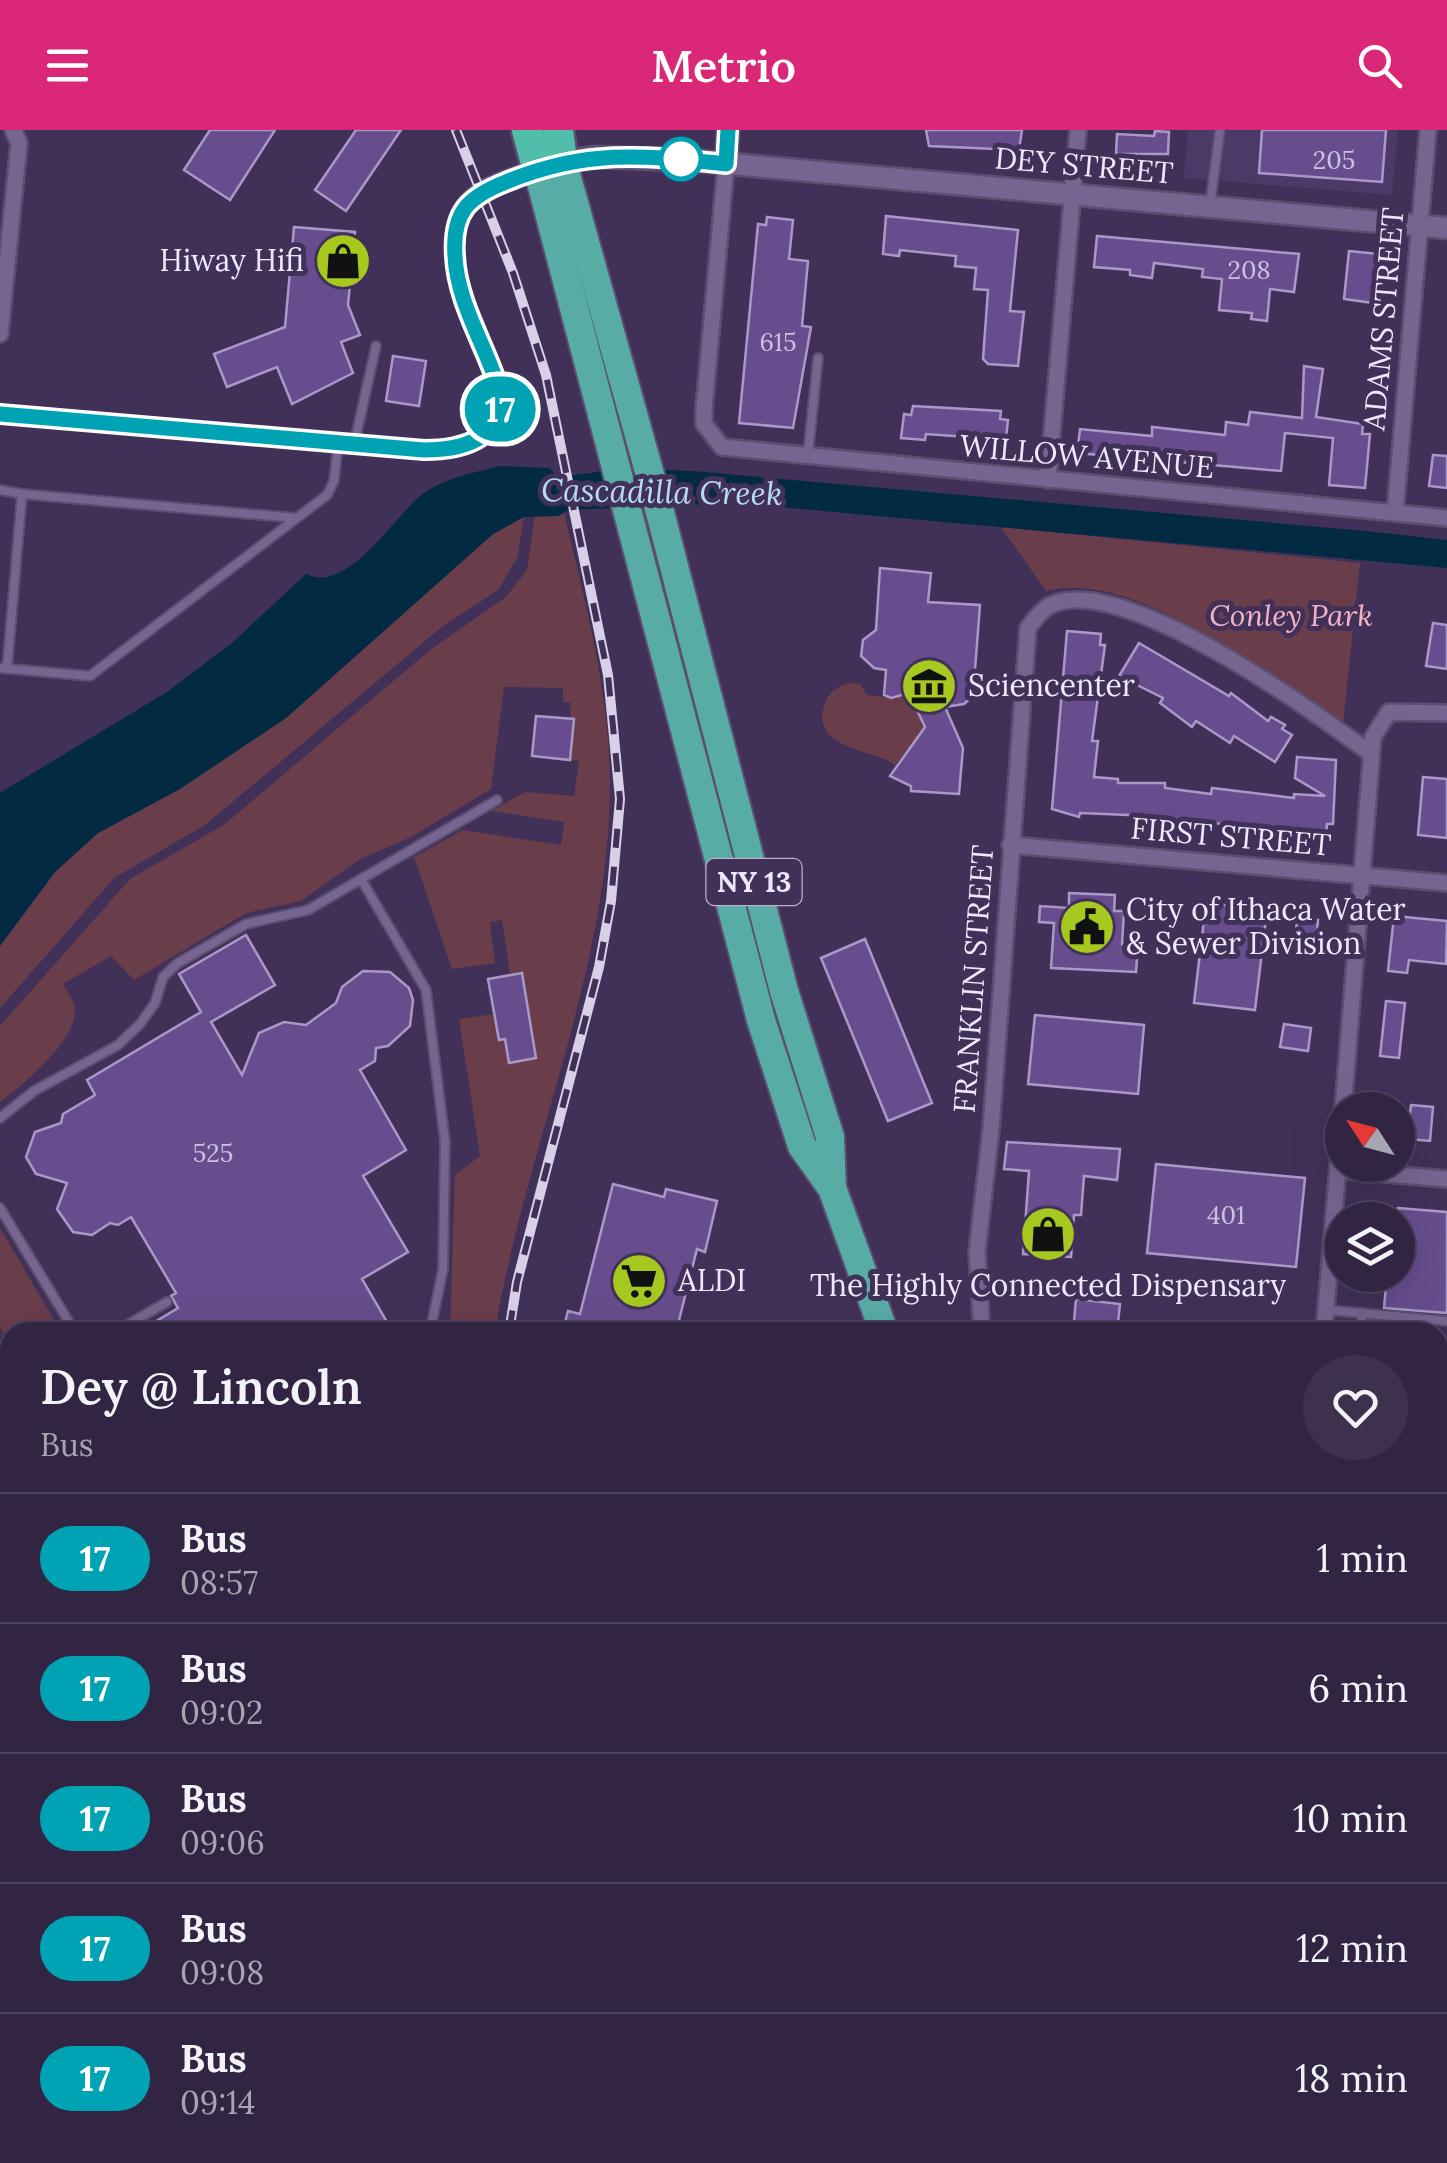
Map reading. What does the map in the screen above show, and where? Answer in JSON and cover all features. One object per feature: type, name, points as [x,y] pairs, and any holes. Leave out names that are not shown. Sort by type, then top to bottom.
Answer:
[{"type":"highway","name":"NY 13","points":[[527,130],[552,152],[623,429],[676,575],[784,991],[830,1138],[832,1188]]},
{"type":"highway","name":"NY 13","points":[[623,429],[646,580],[761,1020],[802,1146],[832,1188],[880,1322]]},
{"type":"street","points":[[0,334],[19,144],[14,130]]},
{"type":"street","points":[[726,164],[728,130]]},
{"type":"street","points":[[1048,480],[1078,130]]},
{"type":"street","name":"ADAMS STREET","points":[[1395,513],[1428,130]]},
{"type":"street","points":[[0,414],[444,450],[486,435],[495,422],[501,395],[460,288],[455,237],[465,206],[479,192],[552,152]]},
{"type":"street","name":"DEY STREET","points":[[552,152],[1447,228]]},
{"type":"street","name":"WILLOW AVENUE","points":[[726,164],[704,410],[704,424],[722,448],[1447,518]]},
{"type":"street","name":"FRANKLIN STREET","points":[[981,1322],[977,1252],[991,1129],[1028,628],[1050,605],[1082,600],[1154,618],[1214,649],[1370,754]]},
{"type":"street","points":[[1345,1092],[1375,729],[1390,712],[1447,713]]},
{"type":"street","name":"FIRST STREET","points":[[1010,845],[1447,883]]},
{"type":"street","points":[[1415,1177],[1447,1180]]},
{"type":"street","points":[[1325,1322],[1337,1182]]},
{"type":"lane","points":[[1210,208],[1220,130]]},
{"type":"lane","points":[[22,494],[3,668],[90,676],[327,495],[376,346]]},
{"type":"lane","points":[[808,459],[818,358]]},
{"type":"lane","points":[[0,490],[298,518]]},
{"type":"lane","points":[[0,1118],[34,1091],[118,1045],[140,1024],[154,1003],[163,977],[178,963],[246,924],[308,910],[497,800]]},
{"type":"lane","points":[[361,879],[426,990],[445,1142],[443,1269],[432,1322]]},
{"type":"lane","points":[[0,1208],[69,1322]]},
{"type":"lane","points":[[132,1322],[167,1302]]},
{"type":"lane","points":[[1326,1310],[1447,1321]]},
{"type":"lane","points":[[1362,1322],[1363,1313]]},
{"type":"lane","points":[[1394,1316],[1394,1322]]},
{"type":"shaded area","points":[[1188,130],[1398,130],[1392,195],[1184,178]]},
{"type":"green space","points":[[564,513],[596,654],[610,762],[605,866],[579,1000],[524,1199],[497,1322],[450,1322],[455,1175],[480,1156],[459,1019],[495,1014],[500,1040],[532,1034],[522,974],[510,975],[502,920],[490,922],[495,963],[452,969],[414,857],[463,830],[561,845],[564,822],[491,811],[525,792],[574,796],[579,761],[570,760],[574,720],[570,719],[571,703],[563,702],[563,688],[504,687],[491,789],[411,837],[360,859],[301,901],[246,913],[134,980],[111,956],[63,984],[74,1004],[69,1031],[49,1059],[0,1102],[0,1026],[130,879],[225,824],[430,650],[506,597],[527,570],[535,514]]},
{"type":"green space","points":[[524,517],[517,558],[498,590],[443,626],[205,825],[114,878],[0,1008],[0,946],[55,872],[98,833],[180,789],[286,718],[493,534]]},
{"type":"green space","name":"Conley Park","points":[[1001,527],[1360,563],[1343,724],[1198,631],[1137,601],[1075,588],[1046,591]]},
{"type":"green space","points":[[849,683],[860,684],[867,695],[892,698],[909,693],[928,714],[921,725],[925,727],[895,765],[846,746],[826,730],[822,719],[825,703],[834,690]]},
{"type":"green space","points":[[0,1228],[55,1322],[0,1322]]},
{"type":"water","name":"Cascadilla Creek","points":[[500,466],[549,468],[558,477],[629,468],[693,471],[1366,531],[1447,540],[1447,568],[735,503],[568,510],[559,516],[524,517],[493,534],[286,718],[180,789],[98,833],[55,872],[0,946],[0,793],[167,692],[233,642],[306,574],[337,574],[352,565],[429,490],[458,477]]},
{"type":"building","points":[[210,130],[275,130],[230,200],[184,170]]},
{"type":"building","points":[[356,130],[401,130],[346,211],[315,190]]},
{"type":"building","points":[[926,130],[1022,130],[1019,150],[929,146]]},
{"type":"building","points":[[1262,130],[1386,130],[1382,182],[1259,173]]},
{"type":"building","points":[[1155,131],[1169,132],[1168,154],[1116,154],[1117,134],[1154,136]]},
{"type":"building","points":[[886,216],[1018,230],[1010,311],[1024,312],[1018,366],[988,364],[983,359],[988,290],[974,289],[976,268],[955,266],[956,256],[900,250],[899,256],[883,254]]},
{"type":"building","points":[[767,217],[793,220],[789,259],[808,261],[802,326],[811,327],[793,428],[739,423],[758,224],[766,225]]},
{"type":"building","points":[[294,227],[355,232],[348,305],[360,335],[341,342],[353,373],[292,404],[277,367],[227,387],[214,354],[285,327]]},
{"type":"building","points":[[1097,236],[1299,254],[1294,292],[1270,289],[1267,321],[1251,319],[1252,313],[1219,310],[1222,279],[1202,277],[1203,269],[1154,263],[1152,278],[1130,275],[1130,270],[1094,267]]},
{"type":"building","points":[[1349,251],[1379,254],[1373,303],[1344,299]]},
{"type":"building","points":[[393,356],[426,361],[419,406],[386,401]]},
{"type":"building","points":[[1304,366],[1323,369],[1316,417],[1363,424],[1362,434],[1370,434],[1365,488],[1329,485],[1333,438],[1285,433],[1281,471],[1077,453],[1080,429],[1152,436],[1152,427],[1225,435],[1226,422],[1248,425],[1250,412],[1302,418]]},
{"type":"building","points":[[913,406],[1001,411],[1000,419],[1008,420],[1006,438],[999,437],[998,447],[980,445],[981,438],[926,434],[925,440],[901,438],[904,414],[911,415]]},
{"type":"building","points":[[1433,455],[1447,456],[1447,488],[1429,486]]},
{"type":"building","name":"Sciencenter","points":[[880,568],[931,573],[928,602],[980,605],[973,696],[964,704],[945,707],[963,748],[959,794],[911,791],[911,786],[890,776],[925,727],[909,693],[891,698],[884,695],[886,670],[874,668],[861,656],[863,640],[876,630]]},
{"type":"building","points":[[1433,623],[1447,625],[1447,669],[1426,666]]},
{"type":"building","points":[[1067,631],[1101,634],[1100,645],[1105,645],[1092,741],[1098,741],[1094,777],[1118,779],[1118,783],[1165,783],[1165,788],[1211,794],[1212,788],[1294,798],[1294,794],[1325,796],[1295,778],[1297,757],[1336,760],[1333,824],[1327,824],[1326,836],[1212,823],[1212,828],[1174,826],[1159,824],[1159,819],[1128,815],[1080,813],[1079,817],[1052,809]]},
{"type":"building","points":[[1139,643],[1229,696],[1231,693],[1268,721],[1271,717],[1285,725],[1282,729],[1292,735],[1275,762],[1234,736],[1230,743],[1196,721],[1192,727],[1160,703],[1163,698],[1119,676]]},
{"type":"building","points":[[536,716],[574,719],[570,760],[532,756]]},
{"type":"building","points":[[1423,777],[1447,779],[1447,838],[1418,835]]},
{"type":"building","points":[[1069,893],[1115,895],[1114,911],[1124,911],[1122,944],[1138,945],[1136,972],[1051,968],[1054,923],[1039,922],[1040,906],[1069,908]]},
{"type":"building","points":[[1206,903],[1267,910],[1255,1010],[1194,1003]]},
{"type":"building","points":[[1394,916],[1447,921],[1446,964],[1409,960],[1407,973],[1388,971]]},
{"type":"building","points":[[1297,919],[1318,920],[1316,944],[1295,942]]},
{"type":"building","points":[[246,935],[275,985],[211,1022],[242,1075],[259,1033],[284,1022],[306,1025],[336,1003],[342,987],[363,971],[390,972],[409,988],[413,1000],[410,1026],[388,1046],[376,1048],[375,1061],[360,1070],[406,1150],[363,1176],[408,1252],[362,1279],[387,1322],[155,1322],[178,1308],[171,1296],[176,1293],[131,1217],[118,1225],[110,1223],[92,1235],[73,1232],[57,1209],[67,1183],[36,1174],[26,1157],[35,1132],[61,1123],[63,1114],[95,1095],[87,1080],[201,1012],[179,974]]},
{"type":"building","points":[[865,939],[932,1103],[888,1121],[821,958]]},
{"type":"building","points":[[522,973],[536,1058],[509,1063],[505,1039],[499,1040],[488,979]]},
{"type":"building","points":[[1386,1001],[1405,1003],[1399,1058],[1380,1056]]},
{"type":"building","points":[[1035,1015],[1144,1025],[1138,1094],[1028,1084]]},
{"type":"building","points":[[1284,1024],[1311,1028],[1308,1051],[1280,1047]]},
{"type":"building","points":[[1415,1105],[1433,1107],[1430,1141],[1415,1140]]},
{"type":"building","points":[[1007,1142],[1120,1149],[1117,1180],[1084,1176],[1081,1215],[1074,1215],[1071,1257],[1023,1254],[1029,1171],[1004,1169]]},
{"type":"building","points":[[1156,1164],[1305,1178],[1296,1267],[1147,1253]]},
{"type":"building","name":"ALDI","points":[[613,1184],[664,1197],[666,1189],[717,1201],[705,1252],[697,1249],[679,1322],[565,1322],[568,1311],[580,1314]]},
{"type":"building","points":[[1415,1209],[1447,1212],[1447,1313],[1384,1308],[1385,1292],[1415,1292]]},
{"type":"building","points":[[1076,1299],[1120,1304],[1118,1322],[1074,1322]]},
{"type":"railway","points":[[456,130],[513,273],[546,375],[608,675],[620,799],[611,901],[599,967],[517,1282],[511,1322]]},
{"type":"bus line","name":"17","points":[[0,414],[424,450],[467,445],[486,435],[495,422],[501,409],[501,395],[456,270],[455,237],[465,206],[479,192],[562,160],[597,156],[726,164],[728,130]]},
{"type":"place","name":"Hiway Hifi","points":[[343,261]]},
{"type":"place","name":"Sciencenter","points":[[929,686]]},
{"type":"place","name":"City of Ithaca Water & Sewer Division","points":[[1087,927]]},
{"type":"place","name":"The Highly Connected Dispensary","points":[[1048,1234]]},
{"type":"place","name":"ALDI","points":[[639,1281]]}]
